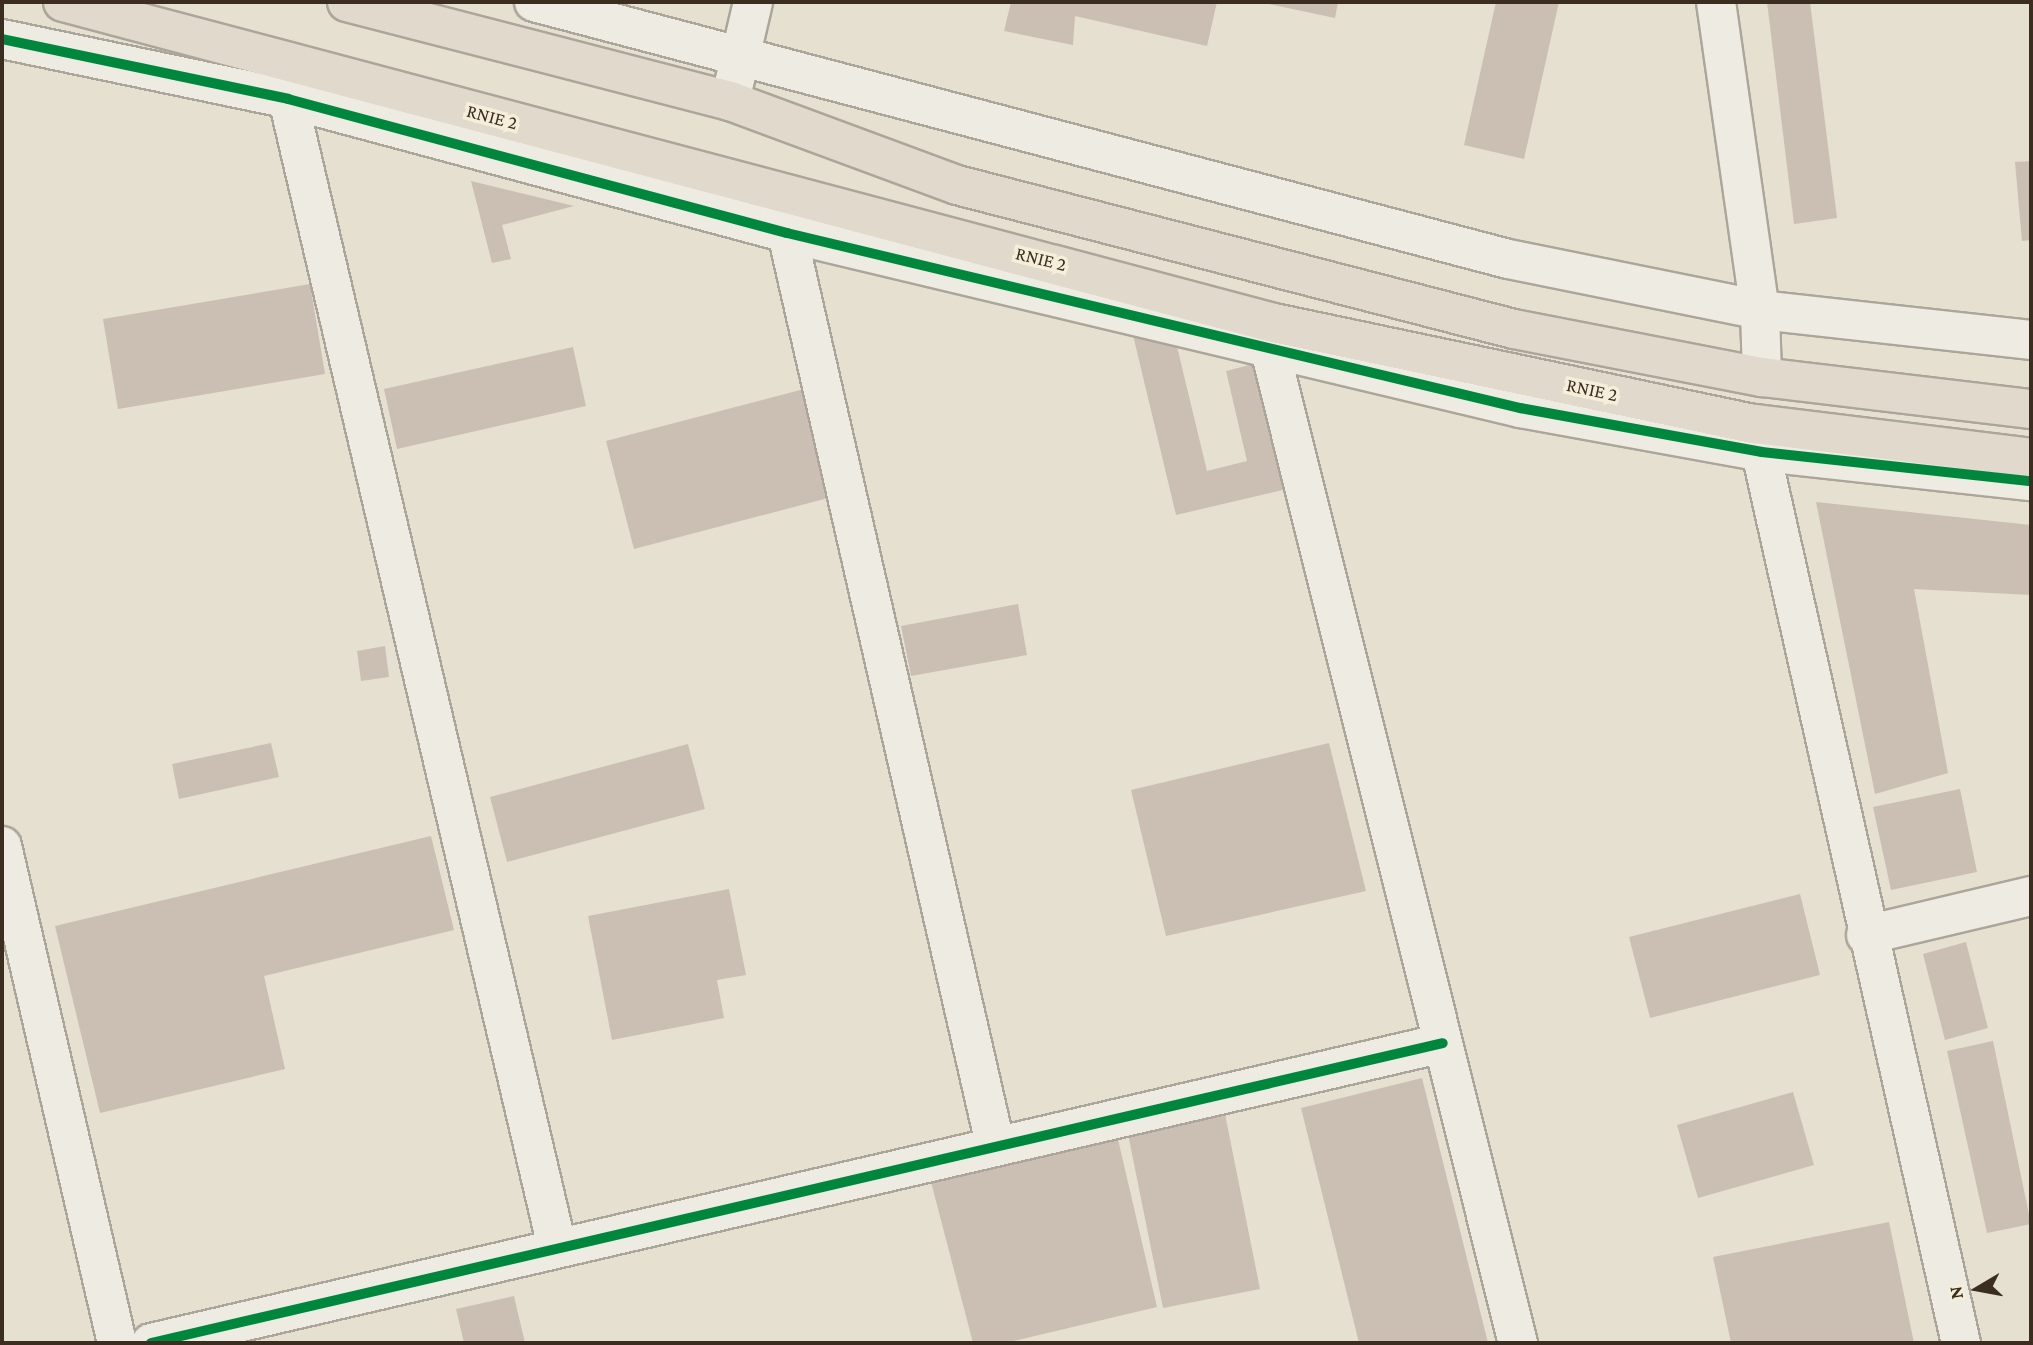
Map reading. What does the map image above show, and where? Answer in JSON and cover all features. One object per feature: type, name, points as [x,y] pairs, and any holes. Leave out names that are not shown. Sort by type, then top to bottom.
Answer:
[{"type":"highway","name":"RNIE 2","points":[[63,2],[778,193],[1271,334],[1758,438],[2031,458]]},
{"type":"highway","points":[[347,2],[730,101],[957,185],[1514,329],[1762,377],[2031,409]]},
{"type":"street","points":[[534,2],[743,53],[1508,259],[1760,310],[2031,340]]},
{"type":"street","points":[[730,101],[753,2]]},
{"type":"street","points":[[1716,2],[1760,310],[1762,377]]},
{"type":"street","points":[[2,39],[288,99],[787,233],[1271,334],[1518,1343]]},
{"type":"street","points":[[288,99],[557,1247]]},
{"type":"street","points":[[778,193],[995,1144]]},
{"type":"street","points":[[1961,1343],[1866,934],[1758,438],[2031,481]]},
{"type":"street","points":[[2,846],[117,1343]]},
{"type":"street","points":[[1866,934],[2031,896]]},
{"type":"street","points":[[151,1343],[995,1144],[1443,1043]]},
{"type":"building","points":[[1011,2],[1217,2],[1207,46],[1075,16],[1073,45],[1004,31]]},
{"type":"building","points":[[1259,2],[1338,2],[1335,18]]},
{"type":"building","points":[[1496,2],[1559,2],[1524,159],[1464,145]]},
{"type":"building","points":[[1767,2],[1810,2],[1837,218],[1794,224]]},
{"type":"building","points":[[2031,161],[2031,240],[2022,241],[2015,162]]},
{"type":"building","points":[[471,181],[574,206],[502,225],[511,259],[492,263]]},
{"type":"building","points":[[310,284],[325,374],[118,409],[103,319]]},
{"type":"building","points":[[1172,326],[1207,471],[1247,461],[1226,371],[1257,363],[1287,489],[1176,515],[1133,335]]},
{"type":"building","points":[[573,347],[586,406],[397,449],[384,389]]},
{"type":"building","points":[[804,389],[832,497],[634,549],[606,441]]},
{"type":"building","points":[[1816,502],[2031,525],[2031,595],[1914,589],[1948,773],[1875,794]]},
{"type":"building","points":[[1018,604],[1027,655],[911,676],[901,626]]},
{"type":"building","points":[[385,646],[389,677],[361,681],[357,651]]},
{"type":"building","points":[[271,743],[279,777],[179,799],[172,764]]},
{"type":"building","points":[[1329,743],[1366,891],[1166,936],[1131,790]]},
{"type":"building","points":[[688,744],[705,809],[507,862],[490,797]]},
{"type":"building","points":[[1960,789],[1977,872],[1891,890],[1873,807]]},
{"type":"building","points":[[431,836],[454,930],[264,976],[285,1069],[100,1113],[55,926]]},
{"type":"building","points":[[729,889],[746,975],[717,980],[724,1018],[612,1040],[588,916]]},
{"type":"building","points":[[1800,894],[1820,975],[1650,1018],[1629,937]]},
{"type":"building","points":[[1966,942],[1988,1028],[1945,1040],[1923,954]]},
{"type":"building","points":[[1993,1041],[2031,1224],[1987,1233],[1947,1051]]},
{"type":"building","points":[[1422,1078],[1488,1343],[1359,1343],[1301,1108]]},
{"type":"building","points":[[1793,1092],[1814,1165],[1698,1198],[1677,1125]]},
{"type":"building","points":[[1225,1114],[1260,1289],[1163,1308],[1128,1134]]},
{"type":"building","points":[[1117,1135],[1157,1307],[1005,1343],[973,1343],[930,1178]]},
{"type":"building","points":[[1889,1222],[1914,1343],[1731,1343],[1713,1257]]},
{"type":"building","points":[[514,1296],[525,1343],[464,1343],[456,1309]]},
{"type":"cycle path","points":[[2,39],[288,99],[787,233],[1520,408],[1762,452],[2031,481]]},
{"type":"cycle path","points":[[151,1343],[1443,1043]]}]
